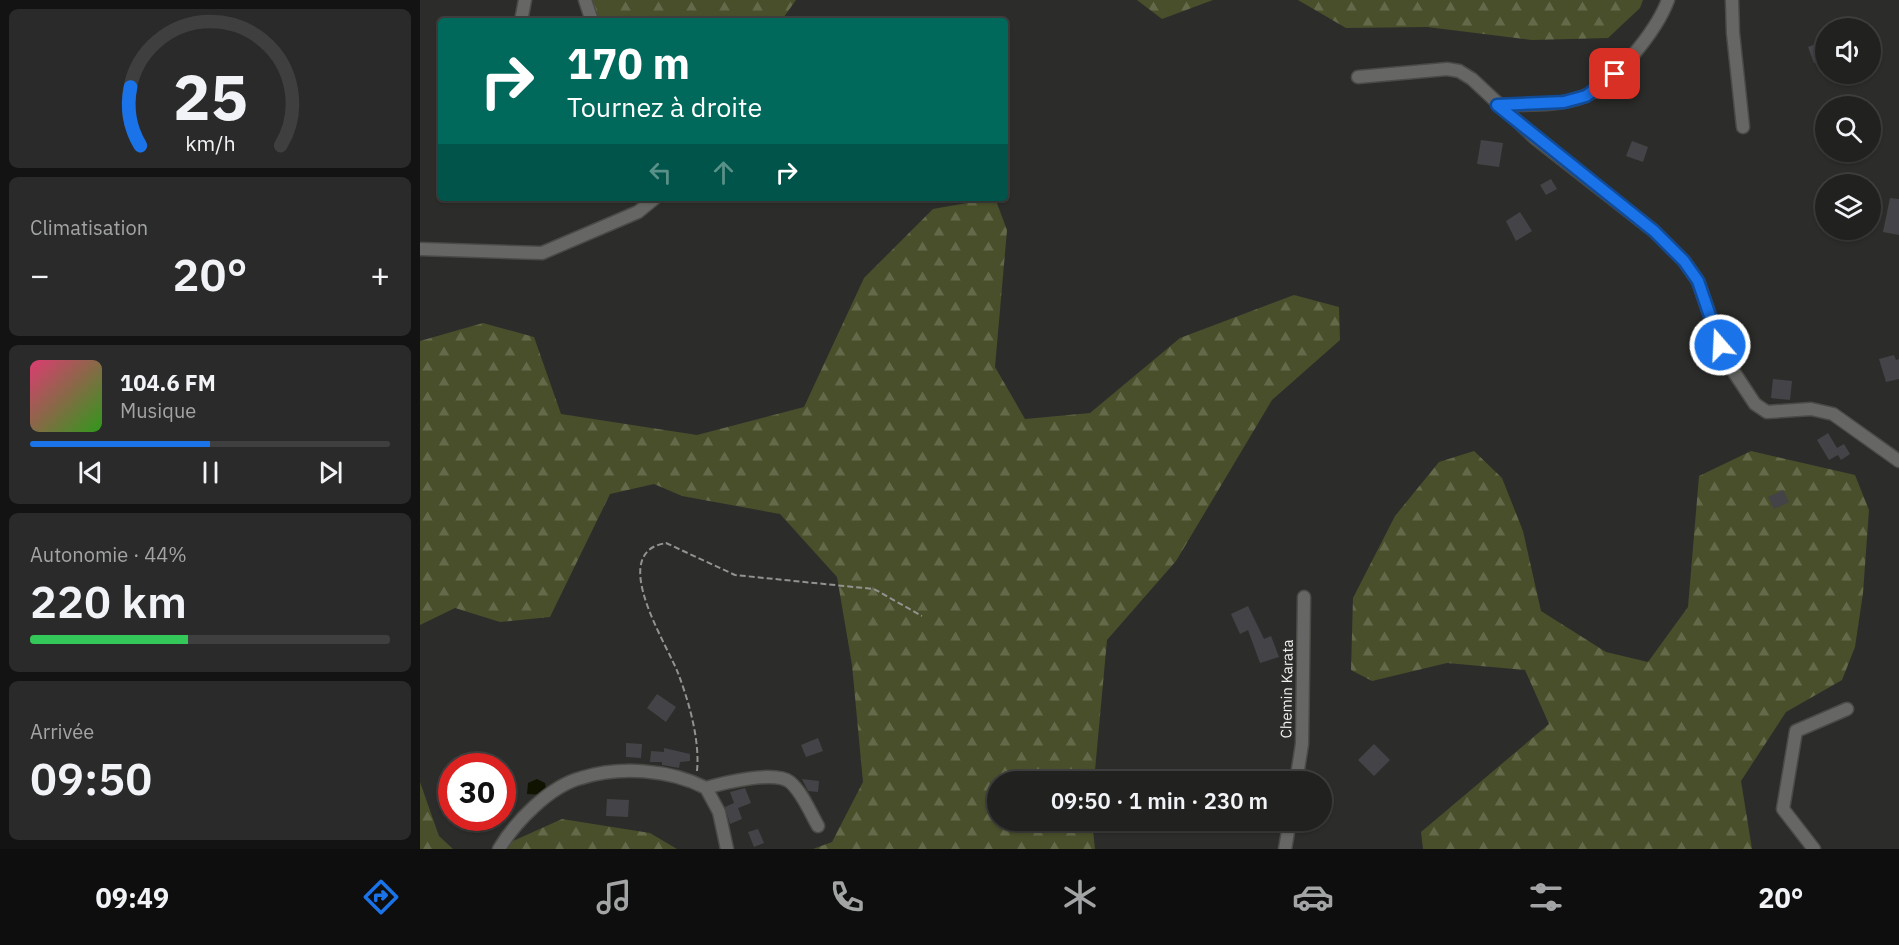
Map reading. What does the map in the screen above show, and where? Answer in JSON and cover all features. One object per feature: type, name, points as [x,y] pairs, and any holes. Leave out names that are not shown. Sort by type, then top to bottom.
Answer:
[{"type":"street","points":[[522,18],[525,0]]},
{"type":"street","points":[[585,0],[591,18]]},
{"type":"street","points":[[1497,105],[1564,102],[1586,96],[1615,74],[1661,18],[1668,0]]},
{"type":"street","points":[[1732,0],[1733,33],[1743,127]]},
{"type":"street","points":[[1358,77],[1447,69],[1459,71],[1472,79],[1497,105],[1654,231],[1684,261],[1698,281],[1724,357],[1755,404],[1767,412],[1811,409],[1833,414],[1899,461]]},
{"type":"street","points":[[420,249],[542,253],[638,212],[651,201]]},
{"type":"street","name":"Chemin Karata","points":[[1298,771],[1302,744],[1304,597]]},
{"type":"street","points":[[1814,849],[1783,809],[1796,731],[1847,709]]},
{"type":"street","points":[[499,849],[510,831],[536,804],[579,778],[625,770],[676,776],[701,785],[780,777],[790,782],[797,791],[818,826]]},
{"type":"street","points":[[701,785],[719,812],[727,849]]},
{"type":"street","points":[[1284,849],[1288,831]]},
{"type":"path","points":[[701,785],[699,753],[678,672],[654,626],[641,582],[643,558],[650,549],[666,543],[735,575],[874,589],[922,616]]},
{"type":"green space","points":[[580,0],[796,0],[783,18],[588,18]]},
{"type":"green space","points":[[1137,0],[1213,0],[1162,19]]},
{"type":"green space","points":[[1298,0],[1643,0],[1640,8],[1608,38],[1532,40],[1427,27],[1346,28]]},
{"type":"green space","points":[[978,201],[996,201],[1007,230],[995,367],[1025,419],[1090,413],[1180,338],[1294,295],[1339,307],[1340,340],[1272,400],[1176,561],[1107,640],[1095,771],[987,771],[987,831],[1093,831],[1095,849],[813,849],[832,842],[863,782],[852,665],[837,577],[780,514],[682,496],[654,484],[610,494],[550,617],[500,622],[455,608],[420,625],[420,341],[483,323],[534,337],[561,414],[697,435],[804,407],[864,278],[933,209]]},
{"type":"green space","points":[[1474,451],[1502,478],[1523,531],[1541,611],[1606,652],[1648,662],[1688,607],[1699,476],[1751,451],[1855,475],[1869,510],[1863,593],[1855,647],[1842,680],[1786,712],[1741,781],[1752,849],[1423,849],[1421,832],[1549,724],[1525,670],[1447,663],[1372,681],[1351,670],[1353,598],[1395,516],[1439,462]]},
{"type":"green space","points":[[420,782],[439,836],[453,849],[420,849]]},
{"type":"green space","points":[[562,819],[650,833],[677,849],[495,849]]},
{"type":"shaded area","points":[[537,779],[545,783],[547,795],[527,794],[528,783]]},
{"type":"building","points":[[1815,44],[1815,63],[1814,63],[1808,47]]},
{"type":"building","points":[[1481,140],[1503,143],[1499,167],[1477,164]]},
{"type":"building","points":[[1632,141],[1648,147],[1643,162],[1626,156]]},
{"type":"building","points":[[1551,179],[1557,189],[1546,195],[1540,185]]},
{"type":"building","points":[[1890,198],[1899,199],[1899,235],[1883,232]]},
{"type":"building","points":[[1520,212],[1532,231],[1516,241],[1506,221]]},
{"type":"building","points":[[1894,355],[1896,360],[1899,359],[1899,379],[1886,382],[1879,359]]},
{"type":"building","points":[[1773,379],[1792,381],[1790,400],[1771,398]]},
{"type":"building","points":[[1828,433],[1837,448],[1844,444],[1850,454],[1841,460],[1838,455],[1829,460],[1817,440]]},
{"type":"building","points":[[1783,490],[1789,502],[1774,509],[1768,497]]},
{"type":"building","points":[[1248,606],[1264,639],[1271,636],[1279,657],[1260,663],[1248,630],[1240,634],[1231,614]]},
{"type":"building","points":[[657,694],[676,707],[666,722],[647,708]]},
{"type":"building","points":[[818,738],[823,751],[806,757],[801,745]]},
{"type":"building","points":[[626,743],[642,744],[641,758],[626,757]]},
{"type":"building","points":[[1374,744],[1390,760],[1374,776],[1358,760]]},
{"type":"building","points":[[664,748],[690,754],[690,761],[680,762],[679,768],[662,765],[662,762],[650,762],[651,751],[664,752]]},
{"type":"building","points":[[802,779],[819,781],[818,792],[808,791]]},
{"type":"building","points":[[745,788],[751,803],[738,808],[742,819],[730,824],[725,807],[734,803],[730,792]]},
{"type":"building","points":[[607,799],[629,800],[628,817],[606,816]]},
{"type":"building","points":[[758,829],[764,843],[754,847],[748,832]]},
{"type":"route","points":[[1615,74],[1586,96],[1564,102],[1497,105],[1535,138],[1654,231],[1684,261],[1698,281],[1720,345]]}]
